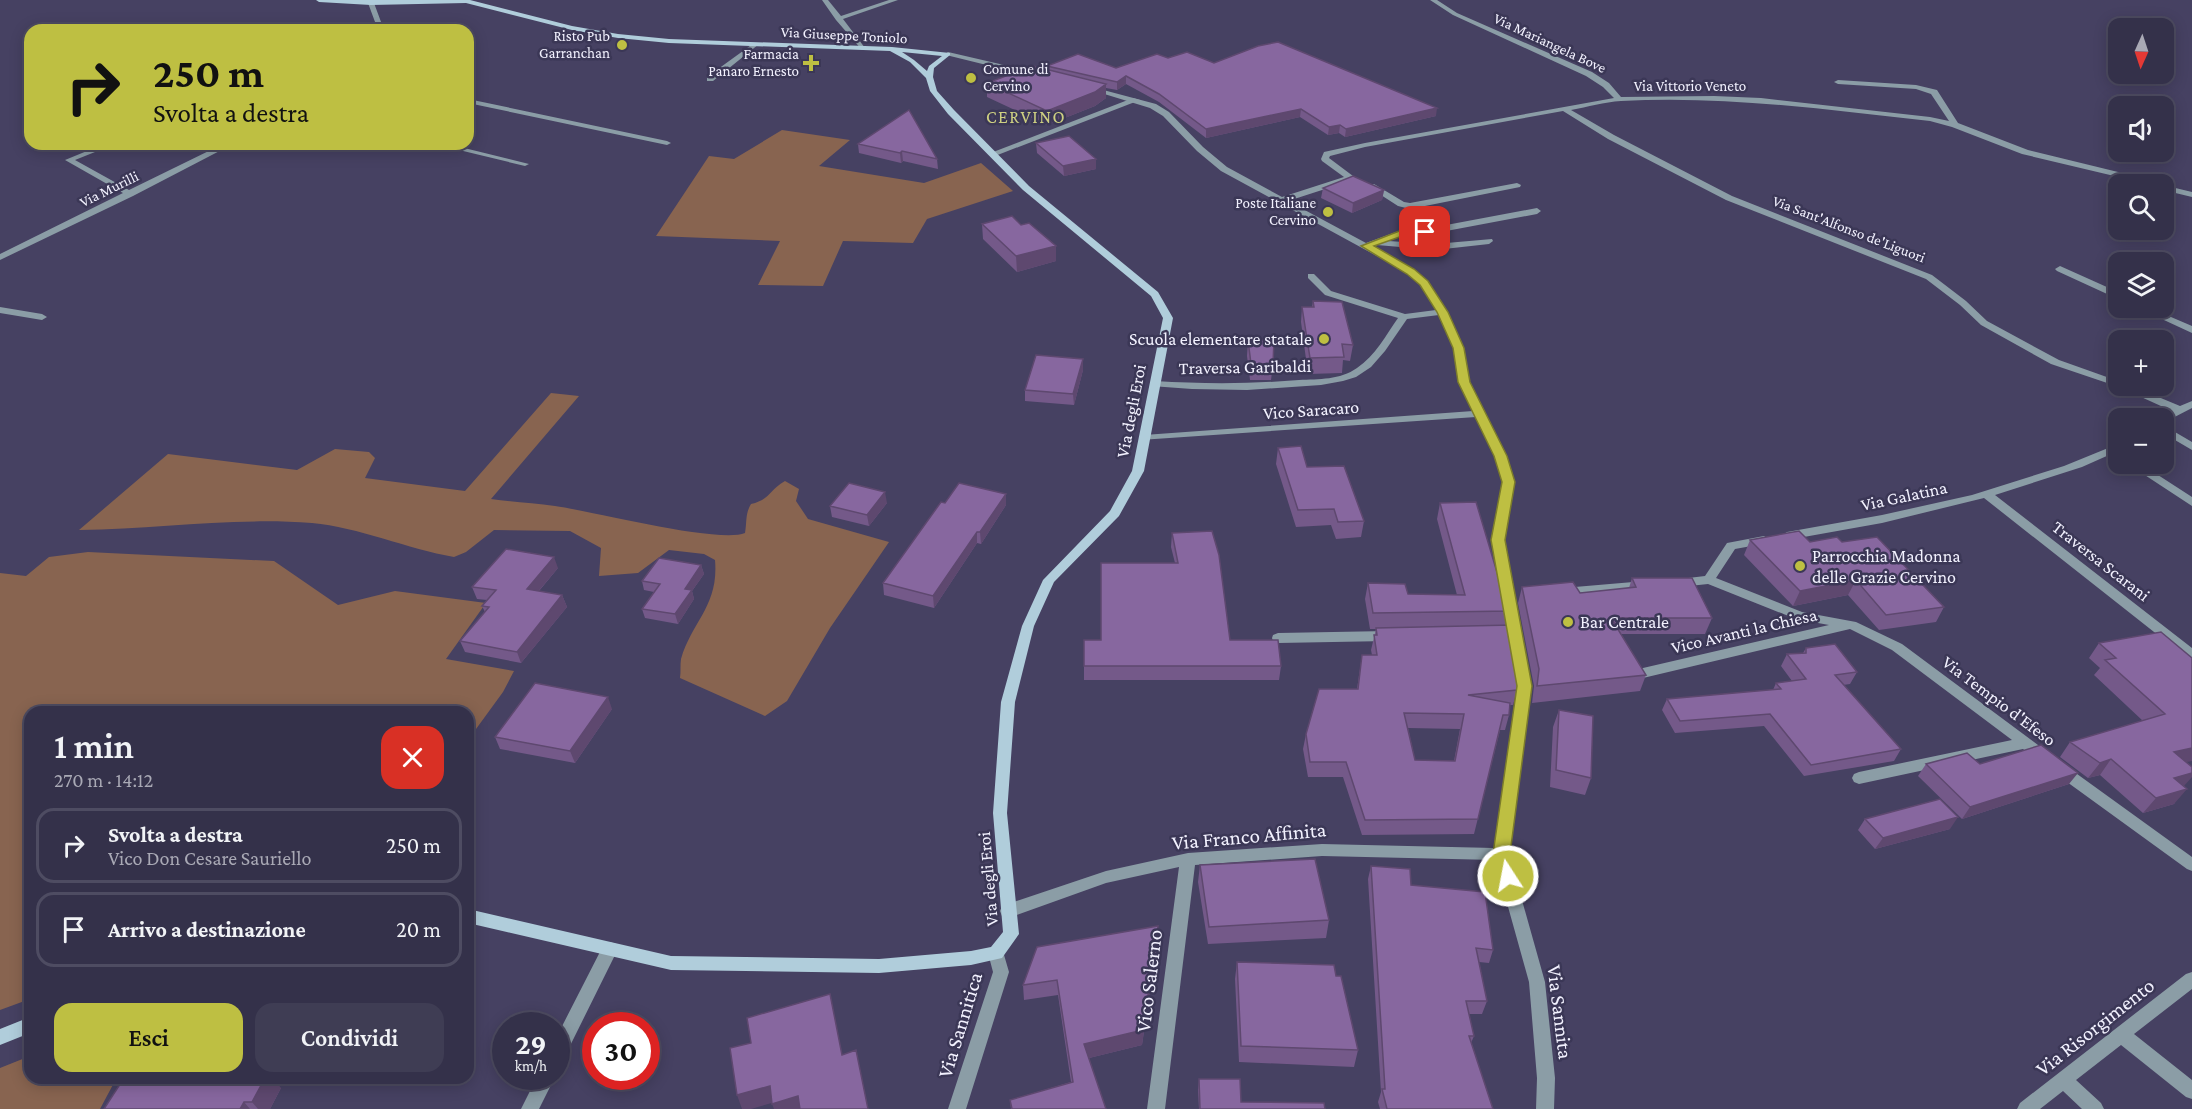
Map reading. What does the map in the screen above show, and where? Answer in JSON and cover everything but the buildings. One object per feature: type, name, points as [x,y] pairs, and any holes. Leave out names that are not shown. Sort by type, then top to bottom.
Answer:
[{"type":"street","name":"Via Giuseppe Toniolo","points":[[319,0],[371,3],[466,1],[572,28],[618,36],[669,41],[862,48],[948,54],[1047,78]]},
{"type":"street","points":[[825,0],[862,48]]},
{"type":"street","points":[[838,19],[895,0]]},
{"type":"street","name":"Via Mariangela Bove","points":[[1433,0],[1455,14],[1590,74],[1606,85],[1619,99]]},
{"type":"street","points":[[371,3],[379,24]]},
{"type":"street","points":[[710,79],[756,44]]},
{"type":"street","name":"Via degli Eroi","points":[[892,50],[912,61],[929,77],[934,91],[951,112],[1026,188],[1155,294],[1168,318],[1138,471],[1115,513],[1049,580],[1028,626],[1008,702],[1000,802],[1011,934],[996,953]]},
{"type":"street","points":[[929,77],[931,67],[948,54]]},
{"type":"street","points":[[1838,82],[1916,87],[1934,92],[1955,125]]},
{"type":"street","points":[[1081,86],[1136,100],[1166,114],[1200,149],[1224,169],[1371,244],[1410,271],[1424,283],[1442,312],[1458,348],[1464,382],[1500,456],[1508,482],[1498,540],[1514,596],[1509,633],[1525,686],[1501,854]]},
{"type":"street","name":"Via Vittorio Veneto","points":[[1357,180],[1325,159],[1327,154],[1365,145],[1619,99],[1714,98],[1761,100],[1930,119],[1955,125],[2025,152],[2115,174]]},
{"type":"street","points":[[992,154],[1136,100]]},
{"type":"street","points":[[474,102],[667,143]]},
{"type":"street","name":"Via Sant'Alfonso de'Liguori","points":[[1563,108],[1611,137],[1729,198],[1929,277],[1963,303],[1984,323],[2055,362],[2108,381]]},
{"type":"street","points":[[95,150],[69,160],[130,194]]},
{"type":"street","name":"Via Murilli","points":[[0,257],[217,150]]},
{"type":"street","points":[[464,150],[525,164]]},
{"type":"street","points":[[1282,200],[1357,180],[1410,207],[1517,184]]},
{"type":"street","points":[[2174,190],[2192,195]]},
{"type":"street","points":[[1371,244],[1407,231],[1425,232],[1537,211]]},
{"type":"street","points":[[1371,244],[1435,247],[1489,241]]},
{"type":"street","points":[[2060,269],[2108,291]]},
{"type":"street","points":[[1311,276],[1328,293],[1404,317],[1442,312]]},
{"type":"street","points":[[0,310],[42,317]]},
{"type":"street","name":"Traversa Garibaldi","points":[[1155,384],[1191,387],[1269,386],[1335,380],[1354,374],[1371,360],[1404,317]]},
{"type":"street","points":[[2165,318],[2192,330]]},
{"type":"street","points":[[2147,396],[2179,410]]},
{"type":"street","points":[[2174,413],[2192,404]]},
{"type":"street","name":"Vico Saracaro","points":[[1144,438],[1480,414]]},
{"type":"street","points":[[2174,435],[2192,447]]},
{"type":"street","name":"Via Galatina","points":[[1709,580],[1731,546],[1885,520],[1987,495],[2108,453]]},
{"type":"street","points":[[2149,474],[2192,502]]},
{"type":"street","name":"Traversa Scarani","points":[[1987,495],[2192,654]]},
{"type":"street","points":[[1556,592],[1709,580]]},
{"type":"street","name":"Via Tempio d'Efeso","points":[[1709,580],[1800,615],[1852,625],[1897,646],[2024,743],[2192,865]]},
{"type":"street","name":"Vico Avanti la Chiesa","points":[[1643,673],[1852,625]]},
{"type":"street","points":[[1278,638],[1396,636]]},
{"type":"street","points":[[1859,778],[2024,743]]},
{"type":"street","name":"Via Franco Affinita","points":[[1008,911],[1106,877],[1188,859],[1322,850],[1501,854]]},
{"type":"street","name":"Via Sannita","points":[[1501,854],[1537,982],[1546,1078],[1545,1109]]},
{"type":"street","name":"Vico Salerno","points":[[1156,1109],[1188,859]]},
{"type":"street","points":[[474,917],[671,963],[879,966],[970,958],[996,953]]},
{"type":"street","points":[[570,1028],[610,949]]},
{"type":"street","name":"Via Sannitica","points":[[957,1109],[1001,972],[996,953]]},
{"type":"street","name":"Via Risorgimento","points":[[2026,1109],[2192,980]]},
{"type":"street","points":[[0,1037],[24,1027]]},
{"type":"street","points":[[2122,1035],[2192,1091]]},
{"type":"street","points":[[2063,1080],[2096,1109]]},
{"type":"street","points":[[530,1109],[540,1090]]},
{"type":"shaded area","points":[[782,130],[850,140],[819,166],[924,183],[981,163],[1013,191],[927,219],[913,243],[843,241],[823,286],[758,285],[780,241],[656,236],[709,156],[734,159]]},
{"type":"shaded area","points":[[551,393],[579,396],[491,499],[555,506],[683,531],[731,535],[745,533],[751,504],[762,500],[785,481],[799,489],[796,501],[808,519],[889,542],[830,628],[787,701],[765,716],[680,678],[681,659],[713,590],[715,560],[704,554],[669,550],[638,573],[599,576],[601,548],[570,531],[494,530],[466,552],[454,557],[347,529],[312,523],[254,521],[79,530],[168,454],[297,470],[335,449],[369,452],[375,458],[365,478],[465,491]]},
{"type":"shaded area","points":[[88,552],[274,561],[338,605],[395,591],[486,603],[446,659],[514,671],[503,692],[474,732],[474,706],[24,706],[24,1001],[0,1010],[0,573],[26,576],[49,557]]},
{"type":"shaded area","points":[[24,1058],[24,1084],[113,1084],[100,1109],[0,1109],[0,1068]]},
{"type":"place","name":"Risto Pub Garranchan","points":[[622,45]]},
{"type":"place","name":"Farmacia Panaro Ernesto","points":[[811,63]]},
{"type":"place","name":"Comune di Cervino","points":[[971,78]]},
{"type":"place","name":"Poste Italiane Cervino","points":[[1328,212]]},
{"type":"place","name":"Scuola elementare statale","points":[[1324,339]]},
{"type":"place","name":"Parrocchia Madonna delle Grazie Cervino","points":[[1800,566]]},
{"type":"place","name":"Bar Centrale","points":[[1568,622]]},
{"type":"district","name":"CERVINO","points":[[1026,117]]},
{"type":"route","points":[[1425,232],[1407,231],[1366,246],[1410,271],[1424,283],[1442,312],[1458,348],[1464,382],[1500,456],[1508,482],[1498,540],[1525,686],[1501,854],[1508,876]]}]
